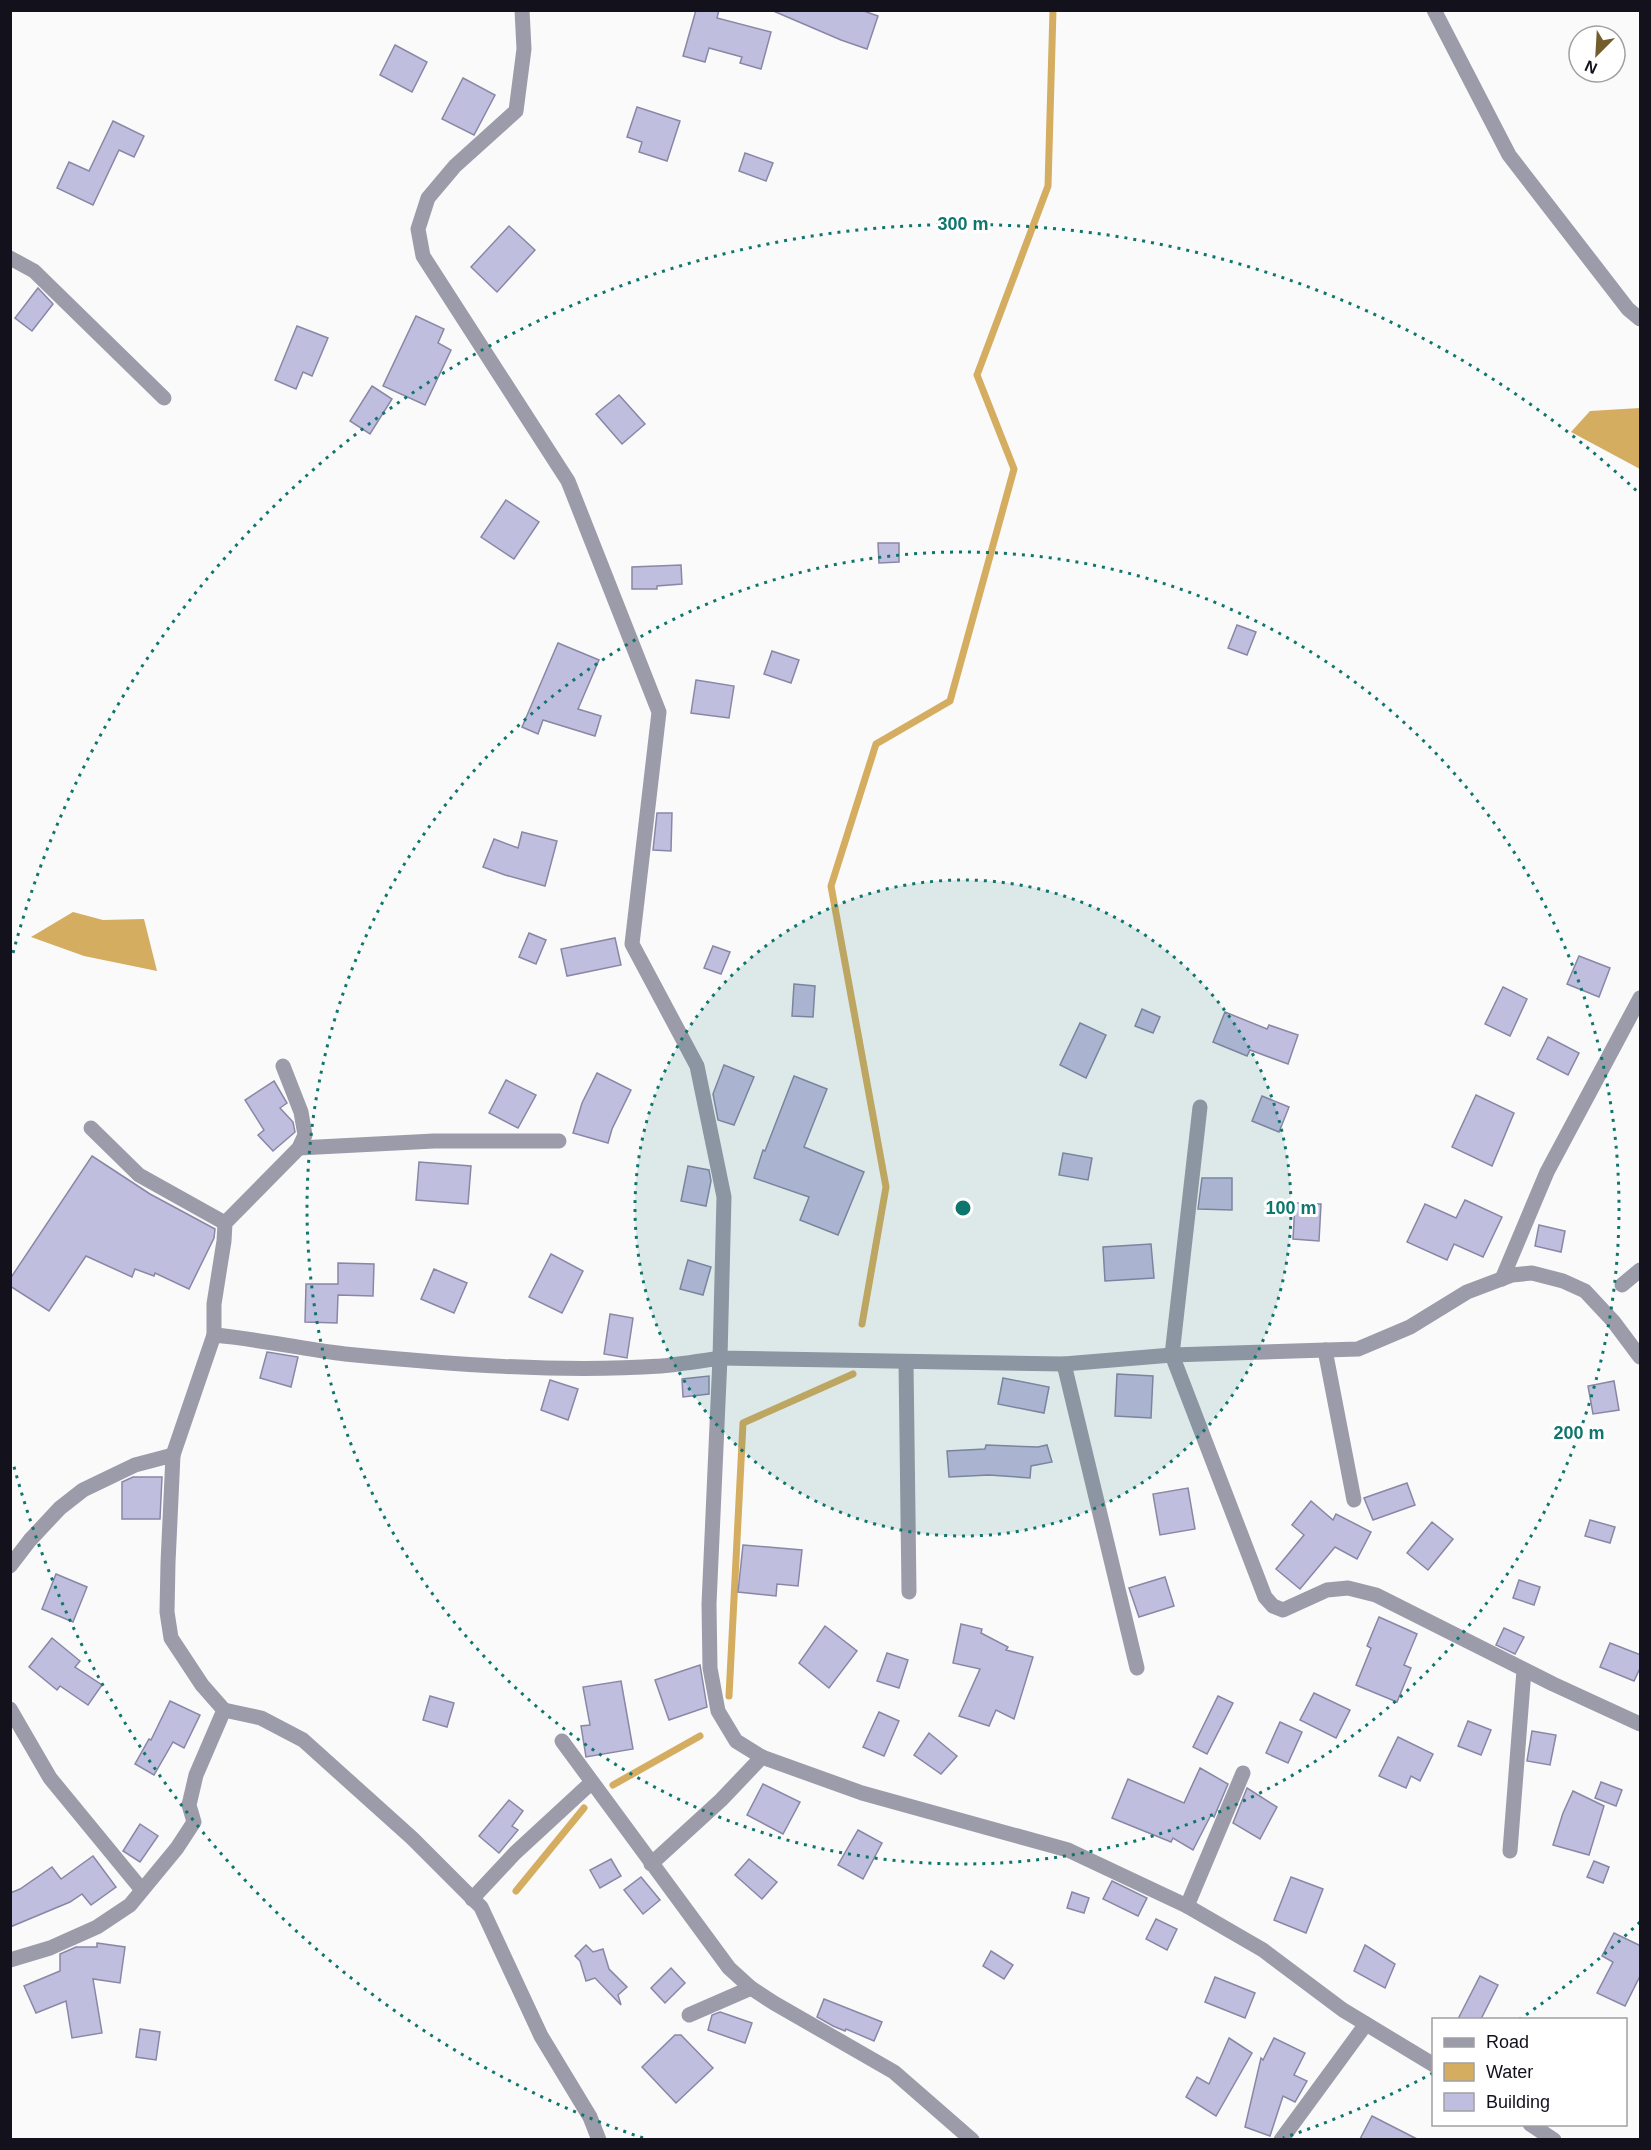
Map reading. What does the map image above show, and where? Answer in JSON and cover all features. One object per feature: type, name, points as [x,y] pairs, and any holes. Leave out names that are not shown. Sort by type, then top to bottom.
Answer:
[{"type":"street","points":[[522,10],[524,49],[516,111],[455,166],[428,198],[418,229],[423,256],[568,481],[659,712],[632,944],[697,1066],[724,1197],[720,1358],[709,1604],[710,1668],[718,1711],[736,1740],[762,1757],[862,1793],[1068,1850],[1187,1906],[1263,1950],[1343,2010],[1432,2064]]},
{"type":"street","points":[[1434,10],[1509,155],[1628,309],[1641,319]]},
{"type":"street","points":[[10,258],[34,271],[164,398]]},
{"type":"street","points":[[1502,1279],[1547,1172],[1641,998]]},
{"type":"street","points":[[283,1066],[301,1112],[305,1135],[299,1148],[225,1223],[214,1304],[214,1335],[173,1455],[167,1612],[171,1638],[202,1684],[224,1710],[261,1719],[303,1740],[412,1838],[481,1907],[541,2036],[590,2117],[599,2139]]},
{"type":"street","points":[[1200,1107],[1172,1355],[1265,1598],[1273,1606],[1283,1610],[1327,1590],[1348,1588],[1376,1596],[1524,1670],[1641,1724]]},
{"type":"street","points":[[91,1128],[139,1175],[225,1223]]},
{"type":"street","points":[[299,1148],[434,1141],[559,1141]]},
{"type":"street","points":[[1622,1285],[1641,1270]]},
{"type":"street","points":[[214,1335],[256,1339],[342,1354],[435,1362],[591,1368],[663,1365],[720,1358],[1064,1364],[1172,1355],[1358,1349],[1410,1327],[1467,1292],[1512,1275],[1532,1273],[1563,1281],[1585,1291],[1641,1357]]},
{"type":"street","points":[[1325,1350],[1354,1500]]},
{"type":"street","points":[[906,1362],[909,1592]]},
{"type":"street","points":[[1064,1364],[1137,1668]]},
{"type":"street","points":[[10,1566],[30,1540],[60,1508],[83,1490],[135,1464],[173,1455]]},
{"type":"street","points":[[1510,1851],[1524,1670]]},
{"type":"street","points":[[10,1709],[50,1778],[142,1890]]},
{"type":"street","points":[[10,1960],[50,1948],[97,1927],[129,1905],[142,1890],[177,1848],[194,1822],[189,1805],[196,1775],[224,1710]]},
{"type":"street","points":[[562,1741],[729,1968],[751,1988],[894,2072],[972,2139]]},
{"type":"street","points":[[651,1864],[721,1800],[762,1757]]},
{"type":"street","points":[[1187,1906],[1243,1773]]},
{"type":"street","points":[[472,1899],[515,1853],[592,1782]]},
{"type":"street","points":[[689,2015],[751,1988]]},
{"type":"street","points":[[1281,2139],[1366,2024]]},
{"type":"street","points":[[1533,2126],[1554,2139]]},
{"type":"water","points":[[1640,408],[1640,469],[1571,432],[1590,411]]},
{"type":"water","points":[[73,912],[103,920],[144,919],[157,971],[84,956],[31,937]]},
{"type":"building","points":[[696,10],[719,10],[717,18],[771,32],[761,69],[740,63],[742,57],[709,48],[705,62],[683,56]]},
{"type":"building","points":[[771,10],[861,10],[878,16],[867,49]]},
{"type":"building","points":[[395,45],[427,62],[412,92],[380,75]]},
{"type":"building","points":[[463,78],[495,95],[474,135],[442,119]]},
{"type":"building","points":[[637,107],[680,121],[667,161],[639,152],[642,142],[627,137]]},
{"type":"building","points":[[113,121],[144,136],[134,157],[119,150],[93,205],[57,188],[69,162],[89,171]]},
{"type":"building","points":[[745,153],[773,163],[766,181],[739,171]]},
{"type":"building","points":[[509,226],[535,250],[497,292],[471,267]]},
{"type":"building","points":[[38,288],[53,304],[32,331],[15,318]]},
{"type":"building","points":[[416,316],[444,329],[438,343],[451,350],[425,405],[383,386]]},
{"type":"building","points":[[297,326],[328,338],[312,376],[303,372],[296,389],[275,380]]},
{"type":"building","points":[[372,386],[392,399],[370,434],[350,421]]},
{"type":"building","points":[[619,395],[645,424],[622,444],[596,414]]},
{"type":"building","points":[[506,500],[539,522],[514,559],[481,537]]},
{"type":"building","points":[[878,543],[899,543],[899,562],[879,563]]},
{"type":"building","points":[[681,565],[682,584],[657,586],[657,589],[632,589],[632,567]]},
{"type":"building","points":[[1237,625],[1256,632],[1247,655],[1228,648]]},
{"type":"building","points":[[558,643],[599,660],[578,709],[601,716],[595,736],[543,720],[538,734],[522,727]]},
{"type":"building","points":[[772,651],[799,660],[791,683],[764,674]]},
{"type":"building","points":[[696,680],[734,686],[729,718],[691,713]]},
{"type":"building","points":[[657,813],[672,813],[671,851],[653,850]]},
{"type":"building","points":[[522,832],[557,841],[545,886],[483,867],[494,839],[518,848]]},
{"type":"building","points":[[529,933],[546,940],[536,964],[519,957]]},
{"type":"building","points":[[615,938],[621,965],[567,976],[561,949]]},
{"type":"building","points":[[713,946],[730,952],[721,974],[704,968]]},
{"type":"building","points":[[1579,956],[1610,968],[1599,997],[1567,984]]},
{"type":"building","points":[[794,984],[815,986],[813,1017],[792,1016]]},
{"type":"building","points":[[1503,987],[1527,999],[1510,1036],[1485,1024]]},
{"type":"building","points":[[1142,1009],[1160,1017],[1153,1033],[1135,1026]]},
{"type":"building","points":[[1225,1012],[1267,1029],[1269,1025],[1298,1035],[1288,1064],[1250,1050],[1247,1056],[1213,1042]]},
{"type":"building","points":[[1080,1023],[1106,1035],[1086,1078],[1060,1065]]},
{"type":"building","points":[[1548,1037],[1579,1053],[1568,1075],[1537,1059]]},
{"type":"building","points":[[724,1065],[754,1077],[734,1125],[718,1120],[713,1094]]},
{"type":"building","points":[[597,1073],[631,1090],[612,1129],[608,1143],[573,1133],[582,1103]]},
{"type":"building","points":[[794,1076],[827,1089],[804,1147],[864,1172],[838,1235],[800,1220],[809,1197],[754,1178],[763,1150],[765,1151]]},
{"type":"building","points":[[506,1080],[536,1095],[518,1128],[489,1113]]},
{"type":"building","points":[[274,1081],[287,1103],[280,1108],[293,1122],[295,1132],[273,1151],[258,1135],[264,1130],[245,1100]]},
{"type":"building","points":[[1476,1095],[1514,1113],[1492,1166],[1452,1147]]},
{"type":"building","points":[[1262,1096],[1289,1107],[1279,1132],[1252,1121]]},
{"type":"building","points":[[1063,1153],[1092,1158],[1088,1180],[1059,1175]]},
{"type":"building","points":[[92,1156],[150,1194],[215,1229],[214,1238],[189,1289],[155,1273],[154,1276],[135,1269],[132,1277],[86,1256],[49,1311],[10,1286],[10,1279]]},
{"type":"building","points":[[419,1162],[471,1166],[468,1204],[416,1200]]},
{"type":"building","points":[[688,1166],[709,1170],[711,1181],[706,1206],[681,1201]]},
{"type":"building","points":[[1202,1178],[1232,1178],[1232,1210],[1198,1209]]},
{"type":"building","points":[[1465,1200],[1502,1217],[1483,1257],[1454,1244],[1447,1260],[1407,1242],[1425,1204],[1456,1218]]},
{"type":"building","points":[[1295,1203],[1321,1204],[1319,1241],[1293,1239]]},
{"type":"building","points":[[1539,1225],[1565,1231],[1561,1252],[1535,1246]]},
{"type":"building","points":[[1151,1244],[1154,1278],[1105,1281],[1103,1247]]},
{"type":"building","points":[[551,1254],[583,1271],[562,1313],[529,1297]]},
{"type":"building","points":[[688,1260],[711,1267],[703,1295],[680,1289]]},
{"type":"building","points":[[338,1263],[374,1264],[373,1296],[338,1295],[337,1323],[305,1322],[306,1284],[338,1284]]},
{"type":"building","points":[[434,1269],[467,1283],[454,1313],[421,1299]]},
{"type":"building","points":[[610,1314],[633,1318],[627,1358],[604,1354]]},
{"type":"building","points":[[267,1352],[298,1357],[291,1387],[260,1378]]},
{"type":"building","points":[[1117,1374],[1153,1376],[1151,1418],[1115,1416]]},
{"type":"building","points":[[709,1376],[709,1394],[683,1397],[682,1379]]},
{"type":"building","points":[[1003,1378],[1049,1387],[1044,1413],[998,1404]]},
{"type":"building","points":[[550,1380],[578,1389],[568,1420],[541,1410]]},
{"type":"building","points":[[1614,1381],[1619,1410],[1593,1414],[1588,1386]]},
{"type":"building","points":[[986,1445],[1038,1447],[1047,1445],[1052,1462],[1031,1466],[1030,1478],[989,1475],[949,1477],[947,1451],[985,1449]]},
{"type":"building","points":[[133,1477],[162,1477],[160,1519],[122,1519],[122,1482]]},
{"type":"building","points":[[1407,1483],[1415,1505],[1373,1520],[1364,1498]]},
{"type":"building","points":[[1188,1488],[1195,1529],[1160,1535],[1153,1494]]},
{"type":"building","points":[[1311,1501],[1333,1520],[1336,1514],[1371,1532],[1357,1559],[1335,1547],[1300,1589],[1276,1569],[1304,1535],[1292,1525]]},
{"type":"building","points":[[1590,1520],[1615,1527],[1610,1543],[1585,1536]]},
{"type":"building","points":[[1432,1522],[1453,1539],[1428,1570],[1407,1553]]},
{"type":"building","points":[[743,1545],[802,1550],[798,1586],[777,1584],[776,1596],[738,1592]]},
{"type":"building","points":[[56,1574],[87,1587],[73,1622],[42,1609]]},
{"type":"building","points":[[1165,1577],[1174,1606],[1139,1617],[1129,1588]]},
{"type":"building","points":[[1519,1580],[1540,1587],[1534,1605],[1513,1598]]},
{"type":"building","points":[[1379,1617],[1417,1634],[1404,1665],[1411,1668],[1397,1702],[1356,1685],[1371,1648],[1367,1646]]},
{"type":"building","points":[[961,1624],[982,1629],[981,1633],[1008,1647],[1006,1650],[1033,1657],[1014,1719],[996,1710],[989,1726],[959,1716],[980,1669],[953,1663]]},
{"type":"building","points":[[825,1626],[857,1651],[829,1688],[799,1663]]},
{"type":"building","points":[[1504,1628],[1524,1637],[1515,1654],[1496,1645]]},
{"type":"building","points":[[52,1638],[80,1661],[75,1667],[102,1685],[88,1705],[60,1686],[57,1690],[29,1667]]},
{"type":"building","points":[[1610,1643],[1641,1655],[1641,1666],[1634,1681],[1600,1667]]},
{"type":"building","points":[[887,1653],[908,1660],[899,1688],[877,1681]]},
{"type":"building","points":[[700,1665],[707,1707],[669,1720],[655,1680]]},
{"type":"building","points":[[621,1681],[633,1749],[586,1757],[581,1726],[590,1725],[583,1687]]},
{"type":"building","points":[[1314,1693],[1350,1710],[1336,1738],[1300,1720]]},
{"type":"building","points":[[430,1696],[454,1703],[447,1727],[423,1720]]},
{"type":"building","points":[[1218,1696],[1233,1703],[1207,1754],[1193,1747]]},
{"type":"building","points":[[170,1701],[200,1715],[184,1748],[173,1742],[154,1775],[135,1764],[149,1739],[151,1740]]},
{"type":"building","points":[[879,1712],[899,1721],[884,1756],[863,1747]]},
{"type":"building","points":[[1468,1721],[1491,1730],[1481,1755],[1458,1746]]},
{"type":"building","points":[[1280,1722],[1302,1732],[1288,1763],[1266,1753]]},
{"type":"building","points":[[1532,1731],[1556,1735],[1550,1765],[1527,1761]]},
{"type":"building","points":[[929,1733],[957,1756],[941,1774],[914,1755]]},
{"type":"building","points":[[1398,1737],[1433,1754],[1420,1781],[1411,1776],[1406,1788],[1379,1776]]},
{"type":"building","points":[[1200,1768],[1228,1784],[1214,1817],[1211,1815],[1193,1850],[1173,1838],[1171,1842],[1112,1818],[1128,1779],[1184,1803]]},
{"type":"building","points":[[1601,1782],[1622,1790],[1616,1806],[1595,1798]]},
{"type":"building","points":[[763,1784],[800,1802],[783,1834],[747,1815]]},
{"type":"building","points":[[1247,1788],[1277,1807],[1260,1839],[1233,1823]]},
{"type":"building","points":[[1573,1791],[1604,1806],[1589,1855],[1553,1845]]},
{"type":"building","points":[[509,1800],[523,1811],[512,1826],[518,1830],[499,1853],[479,1836]]},
{"type":"building","points":[[140,1824],[158,1836],[140,1862],[123,1851]]},
{"type":"building","points":[[858,1830],[882,1843],[863,1879],[838,1865]]},
{"type":"building","points":[[93,1856],[116,1887],[91,1905],[82,1894],[70,1902],[10,1927],[10,1893],[20,1889],[52,1867],[61,1879]]},
{"type":"building","points":[[611,1859],[621,1876],[600,1888],[590,1870]]},
{"type":"building","points":[[749,1859],[777,1882],[762,1899],[735,1875]]},
{"type":"building","points":[[1594,1861],[1609,1867],[1603,1883],[1587,1877]]},
{"type":"building","points":[[641,1877],[660,1900],[643,1914],[624,1890]]},
{"type":"building","points":[[1291,1877],[1323,1889],[1306,1933],[1274,1920]]},
{"type":"building","points":[[1112,1881],[1147,1898],[1138,1916],[1103,1899]]},
{"type":"building","points":[[1072,1892],[1089,1898],[1084,1913],[1067,1908]]},
{"type":"building","points":[[1156,1919],[1177,1929],[1167,1950],[1146,1939]]},
{"type":"building","points":[[1614,1933],[1641,1946],[1641,1974],[1625,2006],[1597,1993],[1613,1962],[1602,1956]]},
{"type":"building","points":[[97,1943],[125,1947],[120,1983],[93,1979],[102,2033],[72,2038],[66,2001],[36,2013],[24,1986],[60,1971],[60,1954],[76,1947],[97,1947]]},
{"type":"building","points":[[586,1945],[593,1952],[603,1949],[609,1969],[627,1987],[618,1995],[621,2005],[595,1978],[586,1981],[580,1961],[575,1956]]},
{"type":"building","points":[[1365,1945],[1395,1964],[1385,1988],[1354,1971]]},
{"type":"building","points":[[991,1951],[1013,1965],[1004,1979],[983,1966]]},
{"type":"building","points":[[671,1968],[685,1983],[665,2003],[651,1988]]},
{"type":"building","points":[[1480,1976],[1498,1985],[1482,2018],[1459,2018]]},
{"type":"building","points":[[1215,1977],[1255,1993],[1245,2018],[1205,2002]]},
{"type":"building","points":[[824,1999],[882,2022],[874,2041],[833,2026],[817,2017]]},
{"type":"building","points":[[720,2012],[752,2023],[745,2043],[708,2030],[712,2015]]},
{"type":"building","points":[[140,2029],[160,2032],[156,2060],[136,2057]]},
{"type":"building","points":[[675,2035],[681,2035],[713,2068],[676,2103],[642,2067]]},
{"type":"building","points":[[1229,2038],[1252,2053],[1216,2116],[1186,2097],[1197,2077],[1209,2084]]},
{"type":"building","points":[[1274,2038],[1305,2053],[1294,2075],[1307,2081],[1295,2102],[1283,2096],[1270,2136],[1245,2127],[1261,2058],[1263,2060]]},
{"type":"building","points":[[1372,2116],[1417,2139],[1360,2139]]},
{"type":"waterway","points":[[862,1324],[886,1187],[831,886],[876,744],[950,701],[1014,469],[977,375],[1048,186],[1053,10]]},
{"type":"waterway","points":[[729,1696],[743,1423],[853,1374]]},
{"type":"waterway","points":[[613,1785],[700,1736]]},
{"type":"waterway","points":[[516,1891],[584,1808]]}]
